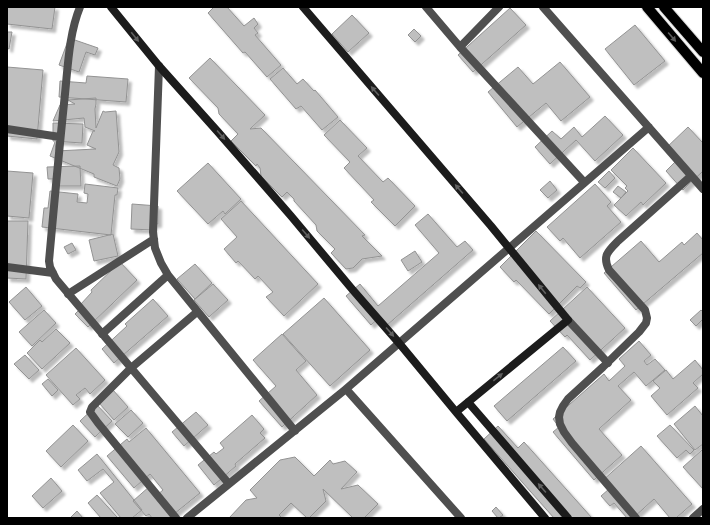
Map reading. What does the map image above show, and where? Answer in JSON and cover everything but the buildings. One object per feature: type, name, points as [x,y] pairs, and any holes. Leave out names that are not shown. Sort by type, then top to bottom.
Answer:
[{"type":"main road","points":[[647,7],[703,73]]},
{"type":"main road","points":[[664,7],[703,52]]},
{"type":"street","points":[[80,7],[70,45],[60,137],[49,261],[50,267],[56,279],[68,294],[229,484]]},
{"type":"street","points":[[111,7],[159,66],[291,216],[399,343],[545,518]]},
{"type":"street","points":[[303,7],[509,248],[568,320],[608,363]]},
{"type":"street","points":[[426,7],[460,47],[584,182]]},
{"type":"street","points":[[460,47],[499,7]]},
{"type":"street","points":[[543,7],[703,189]]},
{"type":"street","points":[[159,66],[153,232],[155,248],[168,275],[295,431]]},
{"type":"street","points":[[187,518],[346,389],[649,127]]},
{"type":"street","points":[[7,129],[60,137]]},
{"type":"street","points":[[636,518],[572,443],[560,424],[559,417],[560,412],[568,399],[608,363],[646,323],[647,318],[645,310],[609,270],[606,262],[608,252],[618,241],[691,176]]},
{"type":"street","points":[[68,294],[154,238]]},
{"type":"street","points":[[7,266],[53,273]]},
{"type":"street","points":[[102,334],[168,275]]},
{"type":"street","points":[[176,518],[90,412],[92,407],[131,368],[197,312]]},
{"type":"street","points":[[456,412],[568,320]]},
{"type":"street","points":[[346,389],[461,518]]},
{"type":"street","points":[[468,402],[568,518]]},
{"type":"street","points":[[693,518],[703,509]]}]
